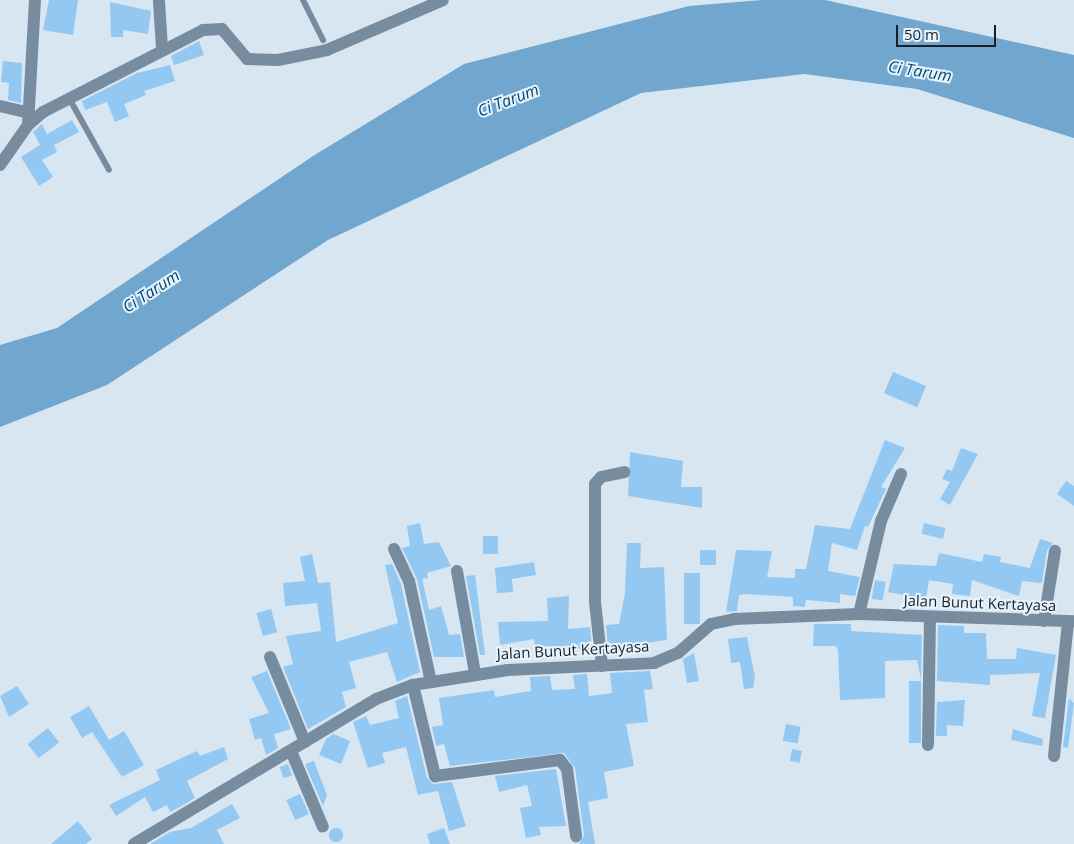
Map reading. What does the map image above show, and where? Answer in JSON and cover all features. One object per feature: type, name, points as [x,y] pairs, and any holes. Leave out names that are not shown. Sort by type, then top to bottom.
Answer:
[{"type":"street","points":[[0,165],[27,119],[35,0]]},
{"type":"street","points":[[27,119],[162,49],[216,28],[227,33],[247,59],[287,59],[327,50],[443,0]]},
{"type":"street","points":[[159,2],[162,49]]},
{"type":"street","points":[[0,106],[27,119]]},
{"type":"street","points":[[602,666],[595,602],[595,484],[601,477],[624,472]]},
{"type":"street","points":[[859,614],[881,521],[901,474]]},
{"type":"street","points":[[394,549],[409,580],[431,682]]},
{"type":"street","points":[[1044,621],[1055,552]]},
{"type":"street","points":[[457,571],[475,673]]},
{"type":"street","name":"Jalan Bunut Kertayasa","points":[[137,843],[376,699],[413,685],[475,673],[602,666],[669,658],[712,624],[724,621],[859,614],[1071,622]]},
{"type":"street","points":[[928,745],[930,618]]},
{"type":"street","points":[[1054,756],[1071,622]]},
{"type":"street","points":[[270,658],[305,742]]},
{"type":"street","points":[[413,685],[435,776],[560,760],[568,769],[576,836]]},
{"type":"street","points":[[291,751],[322,827]]},
{"type":"lane","points":[[303,0],[323,40]]},
{"type":"lane","points":[[69,98],[109,170]]},
{"type":"water","name":"Ci Tarum","points":[[762,0],[825,0],[1074,55],[1074,138],[917,89],[804,74],[641,93],[328,240],[107,385],[0,427],[0,345],[57,328],[313,156],[464,64],[689,6]]},
{"type":"building","points":[[49,0],[78,0],[73,35],[43,30]]},
{"type":"building","points":[[110,2],[151,11],[148,34],[123,30],[123,37],[111,37]]},
{"type":"building","points":[[199,41],[204,55],[174,65],[171,56]]},
{"type":"building","points":[[3,61],[22,63],[21,103],[8,100],[9,83],[1,82]]},
{"type":"building","points":[[170,65],[175,81],[144,91],[146,95],[124,104],[129,116],[115,122],[107,102],[85,110],[82,101],[137,73]]},
{"type":"building","points":[[72,120],[79,132],[54,145],[57,152],[42,160],[53,177],[39,186],[21,157],[40,145],[33,132],[42,124],[47,134]]},
{"type":"building","points":[[893,372],[926,386],[917,407],[884,393]]},
{"type":"building","points":[[885,440],[905,448],[881,487],[886,489],[868,527],[865,526],[857,550],[832,543],[828,571],[860,577],[855,596],[840,594],[840,603],[806,600],[805,607],[793,606],[793,597],[744,594],[739,595],[737,611],[726,612],[736,550],[772,551],[767,577],[795,578],[795,569],[806,569],[815,525],[850,529]]},
{"type":"building","points":[[961,448],[978,454],[950,505],[940,499],[950,482],[942,479],[947,469],[952,471]]},
{"type":"building","points":[[630,452],[683,461],[681,487],[702,487],[702,508],[628,496]]},
{"type":"building","points":[[1066,481],[1074,486],[1074,506],[1057,494]]},
{"type":"building","points":[[420,523],[424,544],[439,542],[451,566],[427,573],[428,578],[422,579],[429,610],[441,606],[449,635],[460,634],[464,657],[434,657],[417,579],[402,548],[410,546],[407,526]]},
{"type":"building","points":[[924,523],[945,528],[943,539],[922,534]]},
{"type":"building","points":[[483,536],[498,536],[498,554],[483,554]]},
{"type":"building","points":[[1040,539],[1053,543],[1047,550],[1042,583],[1022,581],[1019,596],[972,580],[970,596],[952,594],[953,584],[929,580],[926,599],[888,592],[894,564],[936,566],[939,553],[982,562],[984,554],[1001,557],[1000,562],[1030,568]]},
{"type":"building","points":[[627,543],[641,543],[640,568],[664,567],[667,640],[638,644],[638,649],[608,648],[606,625],[619,624],[625,593]]},
{"type":"building","points":[[700,550],[716,550],[716,565],[700,565]]},
{"type":"building","points":[[312,554],[318,583],[330,582],[336,642],[398,623],[385,565],[392,564],[401,584],[420,672],[397,682],[387,652],[349,662],[356,688],[342,692],[346,707],[308,729],[283,667],[293,664],[286,636],[321,631],[317,603],[285,606],[283,583],[305,581],[300,557]]},
{"type":"building","points":[[534,562],[536,575],[512,579],[513,592],[497,593],[495,568]]},
{"type":"building","points":[[684,573],[700,573],[700,624],[684,624]]},
{"type":"building","points":[[475,575],[485,655],[480,655],[466,576]]},
{"type":"building","points":[[875,580],[886,582],[883,601],[872,599]]},
{"type":"building","points":[[569,596],[568,629],[590,627],[592,647],[551,653],[550,646],[535,647],[534,639],[500,645],[498,622],[548,621],[547,598]]},
{"type":"building","points":[[271,609],[277,632],[263,636],[257,613]]},
{"type":"building","points":[[814,624],[851,624],[851,631],[922,635],[921,680],[917,660],[885,661],[885,698],[840,700],[838,650],[836,646],[813,646]]},
{"type":"building","points":[[938,625],[964,626],[964,633],[986,633],[987,659],[1016,659],[1017,648],[1056,655],[1045,718],[1032,716],[1040,673],[990,675],[990,685],[937,681]]},
{"type":"building","points":[[747,637],[755,677],[753,688],[744,689],[740,662],[731,663],[728,639]]},
{"type":"building","points":[[694,653],[699,681],[687,683],[683,659]]},
{"type":"building","points":[[267,671],[291,729],[274,734],[278,748],[266,755],[261,738],[255,740],[249,719],[269,713],[251,677]]},
{"type":"building","points":[[650,671],[653,689],[644,690],[648,722],[626,724],[634,766],[604,772],[608,798],[588,802],[595,844],[579,844],[584,835],[575,768],[564,753],[450,766],[444,744],[436,746],[432,727],[443,725],[439,698],[494,690],[495,697],[531,691],[530,677],[550,676],[552,690],[575,689],[573,675],[587,674],[589,696],[612,693],[610,673]]},
{"type":"building","points":[[909,681],[921,681],[921,743],[909,743]]},
{"type":"building","points":[[17,686],[29,704],[9,717],[0,696]]},
{"type":"building","points":[[407,696],[427,778],[433,784],[452,782],[466,826],[449,831],[438,791],[418,795],[406,747],[382,753],[385,763],[368,768],[353,722],[366,716],[370,725],[399,718],[395,701]]},
{"type":"building","points":[[1069,698],[1074,703],[1068,748],[1063,747]]},
{"type":"building","points":[[965,700],[963,726],[947,725],[947,736],[936,736],[937,702]]},
{"type":"building","points":[[89,706],[109,740],[124,731],[144,765],[122,777],[92,732],[82,738],[70,717]]},
{"type":"building","points":[[786,724],[801,727],[797,744],[783,741]]},
{"type":"building","points":[[48,728],[59,742],[39,758],[28,744]]},
{"type":"building","points":[[1013,729],[1043,739],[1042,746],[1011,740]]},
{"type":"building","points":[[333,734],[350,741],[341,764],[319,755],[326,739]]},
{"type":"building","points":[[224,747],[228,759],[187,781],[195,798],[176,809],[170,812],[167,805],[153,812],[145,797],[116,816],[109,805],[160,780],[156,770],[197,751],[200,756]]},
{"type":"building","points":[[792,749],[802,751],[800,763],[790,761]]},
{"type":"building","points":[[314,761],[327,795],[323,806],[305,764]]},
{"type":"building","points":[[288,764],[292,775],[284,778],[280,767]]},
{"type":"building","points":[[556,769],[566,826],[539,827],[541,835],[526,838],[520,808],[532,806],[527,785],[499,792],[495,776]]},
{"type":"building","points":[[300,794],[309,814],[295,820],[286,800]]},
{"type":"building","points":[[232,804],[240,818],[217,830],[224,844],[150,844],[170,832],[191,828]]},
{"type":"building","points":[[78,821],[92,839],[86,844],[51,844]]},
{"type":"building","points":[[333,828],[339,828],[343,835],[339,842],[333,842],[329,838],[329,832]]},
{"type":"building","points":[[444,828],[450,844],[430,844],[427,834]]}]
